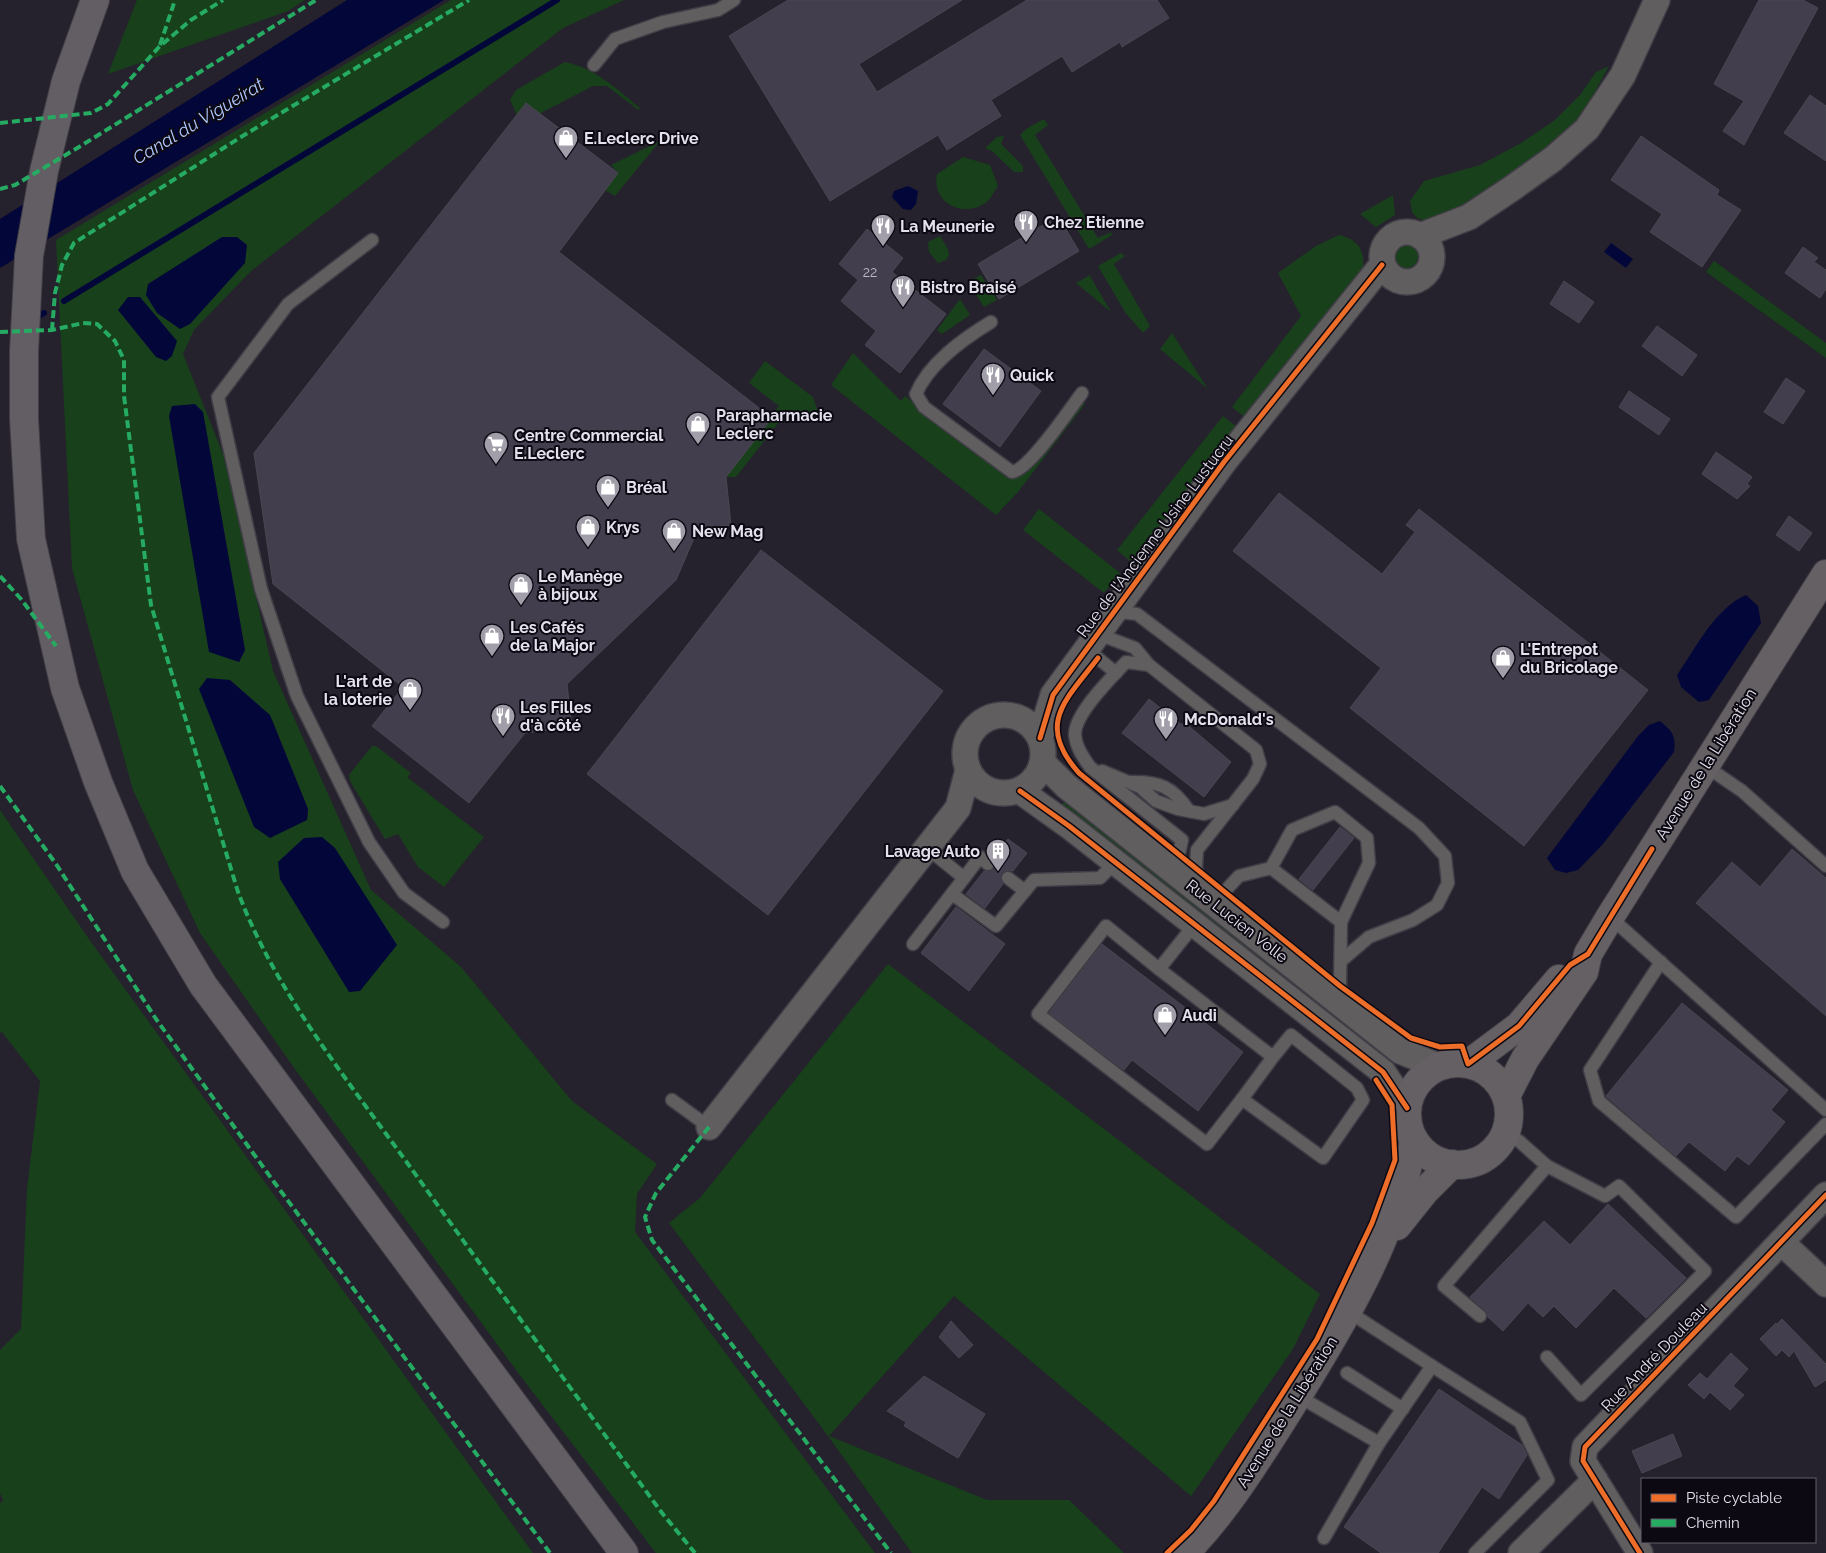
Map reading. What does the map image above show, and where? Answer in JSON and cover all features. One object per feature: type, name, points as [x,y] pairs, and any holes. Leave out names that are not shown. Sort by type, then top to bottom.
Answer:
[{"type":"main road","points":[[95,0],[66,81],[44,171],[29,256],[24,419],[31,539],[65,688],[98,782],[135,871],[202,985],[624,1553]]},
{"type":"main road","name":"Avenue de la Libération","points":[[1506,1096],[1525,1059],[1584,972],[1588,954],[1610,917],[1826,574]]},
{"type":"main road","name":"Avenue de la Libération","points":[[1468,1064],[1519,1026],[1570,964],[1588,954]]},
{"type":"main road","points":[[1453,1062],[1468,1064],[1484,1070],[1497,1081],[1506,1096],[1508,1120],[1505,1132],[1497,1147],[1484,1158],[1468,1164],[1452,1164],[1437,1160],[1424,1152],[1414,1140],[1408,1124],[1406,1108],[1417,1083],[1438,1066],[1453,1062]]},
{"type":"main road","name":"Avenue de la Libération","points":[[1185,1553],[1213,1525],[1252,1469],[1349,1312],[1374,1260],[1406,1180],[1414,1140]]},
{"type":"main road","name":"Avenue de la Libération","points":[[1374,1260],[1400,1221],[1425,1191],[1452,1164]]},
{"type":"street","name":"Rue de l'Ancienne Usine Lustucru","points":[[1469,217],[1432,259],[1427,273],[1416,281],[1399,282],[1387,271],[1382,251],[1390,238],[1405,232],[1420,236],[1469,217],[1546,164],[1587,129],[1623,75],[1657,0]]},
{"type":"street","points":[[1420,236],[1429,246],[1432,259]]},
{"type":"street","name":"Rue de l'Ancienne Usine Lustucru","points":[[1040,738],[1053,695],[1224,462],[1339,319],[1387,271]]},
{"type":"street","name":"Rue de l'Ancienne Usine Lustucru","points":[[1008,715],[1053,695]]},
{"type":"street","points":[[709,1127],[958,808],[968,770],[965,757],[967,743],[972,731],[982,722],[995,716],[1008,715],[1021,719],[1032,726],[1040,738],[1044,751],[1043,763],[1034,780],[1008,792],[958,808]]},
{"type":"street","name":"Rue Lucien Volle","points":[[1043,763],[1066,786],[1400,1051],[1438,1066]]},
{"type":"street","points":[[968,770],[984,788],[1008,792],[1116,862],[1383,1072],[1406,1108]]},
{"type":"street","name":"Rue André Douleau","points":[[1640,1553],[1583,1461],[1585,1447],[1826,1196]]},
{"type":"street","points":[[1781,1242],[1826,1284]]},
{"type":"street","points":[[1521,1553],[1595,1480]]},
{"type":"lane","points":[[594,65],[615,38],[663,22],[718,10],[734,0]]},
{"type":"lane","points":[[372,240],[288,304],[218,397],[261,589],[297,696],[369,842],[404,893],[443,922]]},
{"type":"lane","points":[[991,322],[964,338],[927,376],[916,394],[924,407],[1012,472],[1018,471],[1030,460],[1082,393]]},
{"type":"lane","points":[[1097,635],[1120,612],[1137,614],[1419,828],[1445,856],[1448,883],[1437,905],[1413,920],[1369,937],[1341,961]]},
{"type":"lane","points":[[1097,635],[1135,648],[1149,665],[1256,750],[1260,764],[1253,779],[1197,850],[1196,867],[1205,896],[1225,891],[1239,876],[1271,868],[1292,830],[1335,812],[1367,838],[1369,863],[1341,922],[1340,986],[1349,1010]]},
{"type":"lane","points":[[1097,635],[1116,673]]},
{"type":"lane","points":[[1149,665],[1126,662],[1084,710],[1075,734],[1080,753],[1090,767],[1182,840],[1179,854],[1168,867]]},
{"type":"lane","points":[[1704,765],[1742,791],[1826,866]]},
{"type":"lane","points":[[1090,767],[1140,787],[1156,801],[1189,811],[1204,814],[1233,804]]},
{"type":"lane","points":[[927,848],[964,878]]},
{"type":"lane","points":[[913,944],[980,857],[988,864]]},
{"type":"lane","points":[[952,894],[996,926],[1034,880],[1100,878],[1116,862]]},
{"type":"lane","points":[[1271,868],[1341,922]]},
{"type":"lane","points":[[1008,878],[1025,891]]},
{"type":"lane","points":[[1610,917],[1826,1110]]},
{"type":"lane","points":[[1159,969],[1195,924]]},
{"type":"lane","points":[[1242,1099],[1323,1158],[1363,1100],[1357,1088],[1291,1036],[1273,1057],[1207,1144],[1038,1014],[1106,926],[1273,1057]]},
{"type":"lane","points":[[1661,962],[1590,1070],[1599,1101],[1736,1217],[1826,1124]]},
{"type":"lane","points":[[672,1100],[709,1127]]},
{"type":"lane","points":[[1505,1132],[1519,1141],[1546,1166],[1605,1196],[1619,1186],[1705,1271],[1581,1395],[1547,1357]]},
{"type":"lane","points":[[1480,1316],[1444,1286],[1546,1166]]},
{"type":"lane","points":[[1349,1312],[1520,1422],[1548,1480],[1475,1553]]},
{"type":"lane","points":[[1324,1538],[1379,1443],[1432,1366]]},
{"type":"lane","points":[[1347,1373],[1403,1408]]},
{"type":"lane","points":[[1298,1396],[1379,1443]]},
{"type":"green space","points":[[137,0],[305,0],[288,11],[108,74]]},
{"type":"green space","points":[[451,0],[624,0],[563,28],[251,271],[194,330],[183,354],[223,454],[273,671],[371,890],[461,967],[572,1101],[657,1164],[637,1194],[635,1232],[875,1553],[656,1553],[522,1378],[292,1065],[200,933],[133,790],[72,568],[56,240]],"holes":[[[203,412],[245,650],[239,662]],[[270,715],[308,809],[307,820]]]},
{"type":"green space","points":[[565,62],[596,74],[640,108],[638,110],[607,86],[593,86],[539,114],[517,115],[510,100],[516,90]]},
{"type":"green space","points":[[1609,66],[1583,113],[1554,144],[1459,212],[1432,223],[1417,218],[1412,212],[1410,201],[1424,181],[1480,165],[1521,143],[1555,120],[1580,95],[1596,72]]},
{"type":"green space","points":[[1044,119],[1048,125],[1035,135],[1098,238],[1111,232],[1112,235],[1089,249],[1020,135],[1026,129]]},
{"type":"green space","points":[[1004,136],[1001,144],[1023,166],[1023,172],[1014,172],[992,151],[985,148],[997,137]]},
{"type":"green space","points":[[660,141],[615,196],[605,190],[618,173],[611,165]]},
{"type":"green space","points":[[963,157],[990,165],[998,186],[989,200],[971,209],[961,209],[952,206],[939,194],[937,185],[937,174]]},
{"type":"green space","points":[[1393,195],[1395,215],[1376,227],[1360,214]]},
{"type":"green space","points":[[1339,235],[1356,243],[1362,251],[1363,270],[1247,419],[1232,407],[1301,316],[1278,273],[1316,246]]},
{"type":"green space","points":[[940,236],[948,249],[949,255],[946,260],[938,263],[929,252],[928,242]]},
{"type":"green space","points":[[1406,244],[1415,247],[1418,256],[1415,265],[1406,268],[1397,265],[1394,256],[1397,247]]},
{"type":"green space","points":[[1121,253],[1125,256],[1114,264],[1150,326],[1143,333],[1125,312],[1098,266]]},
{"type":"green space","points":[[1714,261],[1826,343],[1826,358],[1706,272]]},
{"type":"green space","points":[[981,275],[997,300],[984,307],[968,282]]},
{"type":"green space","points":[[1090,276],[1111,312],[1076,283]]},
{"type":"green space","points":[[960,299],[970,315],[942,334],[937,330]]},
{"type":"green space","points":[[1172,333],[1208,389],[1160,349]]},
{"type":"green space","points":[[853,353],[901,401],[905,396],[1009,477],[1023,475],[1080,400],[1085,404],[1018,492],[996,515],[831,385]]},
{"type":"green space","points":[[765,361],[813,397],[817,409],[816,420],[803,411],[795,419],[786,413],[736,477],[726,477],[779,406],[749,383]]},
{"type":"green space","points":[[1223,416],[1238,428],[1131,562],[1117,550]]},
{"type":"green space","points":[[1039,509],[1120,573],[1104,593],[1023,530]]},
{"type":"green space","points":[[372,746],[376,746],[411,773],[407,777],[484,837],[444,887],[418,867],[398,834],[385,839],[350,781],[349,775]]},
{"type":"green space","points":[[1067,796],[1392,1051],[1386,1061],[1061,807]]},
{"type":"green space","points":[[0,810],[91,942],[533,1553],[0,1553],[0,1503],[3,1501],[0,1493],[0,1350],[21,1329],[27,1189],[40,1081],[2,1032],[0,1033]]},
{"type":"green space","points":[[888,964],[1320,1294],[1293,1349],[1191,1496],[954,1296],[829,1436],[987,1500],[1069,1500],[1124,1553],[912,1553],[828,1436],[669,1223],[700,1198]]},
{"type":"water","name":"Canal du Vigueirat","points":[[347,0],[444,0],[0,268],[0,219]]},
{"type":"water","points":[[908,186],[918,191],[916,204],[911,210],[903,209],[892,197],[894,191]]},
{"type":"water","points":[[222,237],[237,237],[247,245],[245,263],[190,324],[180,329],[157,313],[146,295],[148,284]]},
{"type":"water","points":[[1611,243],[1633,259],[1626,268],[1604,252]]},
{"type":"water","points":[[128,297],[140,297],[177,341],[172,356],[166,361],[156,357],[118,310]]},
{"type":"water","points":[[195,404],[203,412],[245,650],[239,662],[209,652],[169,416],[172,406]]},
{"type":"water","points":[[1746,595],[1758,606],[1761,623],[1709,700],[1699,702],[1681,687],[1677,675],[1716,619],[1735,601]]},
{"type":"water","points":[[207,678],[230,680],[270,715],[308,809],[307,820],[270,838],[254,827],[199,689]]},
{"type":"water","points":[[1660,721],[1674,737],[1674,752],[1603,844],[1578,870],[1566,873],[1555,870],[1547,858],[1638,736],[1649,725]]},
{"type":"water","points":[[322,837],[335,848],[397,945],[360,991],[349,992],[280,879],[278,862],[304,838]]},
{"type":"building","points":[[788,0],[962,0],[859,64],[877,92],[1027,0],[1157,0],[1169,18],[1122,47],[1120,42],[1072,72],[1062,56],[991,100],[1001,116],[947,150],[938,135],[830,201],[729,36]]},
{"type":"building","points":[[1759,0],[1803,0],[1818,8],[1744,145],[1723,131],[1744,101],[1714,84]]},
{"type":"building","points":[[1810,95],[1826,106],[1826,161],[1784,133]]},
{"type":"building","name":"Centre Commercial E.Leclerc","points":[[526,103],[618,173],[559,252],[772,418],[726,477],[731,525],[698,529],[676,580],[567,684],[572,727],[525,733],[469,803],[372,726],[403,687],[273,584],[254,453]]},
{"type":"building","points":[[1641,136],[1719,190],[1717,195],[1741,210],[1702,267],[1650,232],[1662,214],[1611,180]]},
{"type":"building","points":[[1058,216],[1079,251],[999,299],[978,264]]},
{"type":"building","points":[[867,229],[903,258],[892,272],[946,314],[900,373],[865,345],[876,331],[841,301],[858,280],[839,264]]},
{"type":"building","points":[[1803,247],[1818,258],[1814,262],[1826,270],[1826,289],[1820,298],[1785,273]]},
{"type":"building","points":[[1564,281],[1594,302],[1579,323],[1550,304]]},
{"type":"building","points":[[1657,326],[1697,355],[1682,376],[1642,346]]},
{"type":"building","name":"Quick","points":[[984,349],[1041,391],[1000,447],[943,404]]},
{"type":"building","points":[[1786,378],[1805,391],[1783,424],[1764,412]]},
{"type":"building","points":[[1629,391],[1670,419],[1659,435],[1619,407]]},
{"type":"building","points":[[1716,452],[1752,477],[1747,484],[1750,486],[1737,499],[1702,474]]},
{"type":"building","name":"L'Entrepot du Bricolage","points":[[1279,493],[1382,574],[1415,532],[1406,525],[1419,509],[1648,690],[1524,846],[1350,708],[1381,668],[1233,551]]},
{"type":"building","points":[[1789,516],[1812,533],[1799,551],[1776,535]]},
{"type":"building","points":[[761,550],[943,691],[768,915],[587,774]]},
{"type":"building","points":[[1149,699],[1182,725],[1184,722],[1231,762],[1204,797],[1122,733]]},
{"type":"building","points":[[1340,827],[1354,838],[1313,890],[1299,879]]},
{"type":"building","name":"Lavage Auto","points":[[1008,839],[1027,853],[1013,871],[1009,870],[1002,873],[1000,877],[1003,884],[985,908],[966,894],[984,871],[990,872],[994,869],[996,862],[993,858]]},
{"type":"building","points":[[1792,849],[1826,878],[1826,1016],[1696,903],[1732,862],[1760,887]]},
{"type":"building","points":[[956,907],[1005,944],[969,991],[921,953]]},
{"type":"building","points":[[1102,944],[1243,1052],[1198,1111],[1132,1060],[1124,1070],[1049,1013]]},
{"type":"building","points":[[1682,1003],[1788,1090],[1771,1110],[1785,1122],[1749,1165],[1737,1156],[1725,1171],[1689,1142],[1676,1156],[1606,1096]]},
{"type":"building","points":[[1608,1204],[1686,1278],[1646,1318],[1614,1288],[1576,1328],[1554,1306],[1543,1317],[1528,1303],[1503,1331],[1488,1317],[1485,1310],[1470,1297],[1544,1221],[1570,1245]]},
{"type":"building","points":[[1782,1319],[1826,1364],[1826,1380],[1815,1387],[1794,1351],[1789,1357],[1782,1350],[1776,1356],[1760,1339],[1776,1323],[1779,1326],[1778,1323]]},
{"type":"building","points":[[951,1321],[973,1345],[959,1358],[939,1337]]},
{"type":"building","points":[[1731,1353],[1748,1369],[1733,1386],[1744,1395],[1730,1410],[1710,1392],[1704,1399],[1688,1385],[1700,1373],[1707,1379]]},
{"type":"building","points":[[924,1376],[985,1414],[958,1458],[904,1426],[906,1422],[887,1411]]},
{"type":"building","points":[[1439,1389],[1522,1445],[1527,1455],[1499,1499],[1482,1487],[1438,1553],[1381,1553],[1344,1527]]},
{"type":"building","points":[[1673,1434],[1682,1456],[1642,1473],[1632,1451]]},
{"type":"waterway","points":[[64,301],[557,0]]},
{"type":"waterway","points":[[32,320],[44,313]]},
{"type":"marked path","points":[[160,45],[175,0]]},
{"type":"marked path","points":[[0,123],[91,113],[108,104],[159,47],[191,20],[223,0]]},
{"type":"marked path","points":[[0,189],[15,185],[79,147],[316,0]]},
{"type":"marked path","points":[[52,330],[55,293],[62,265],[74,243],[241,137],[469,0]]},
{"type":"marked path","points":[[0,332],[52,330],[83,323],[97,324],[115,341],[124,360],[124,396],[151,605],[238,892],[253,929],[292,999],[337,1066],[662,1513],[695,1553]]},
{"type":"marked path","points":[[0,576],[21,599],[56,646]]},
{"type":"marked path","points":[[0,786],[56,864],[156,1019],[274,1182],[550,1553]]},
{"type":"marked path","points":[[709,1127],[656,1193],[645,1217],[652,1240],[891,1553]]},
{"type":"cycle path","points":[[1040,738],[1053,695],[1224,462],[1382,265]]},
{"type":"cycle path","points":[[1098,658],[1066,700],[1057,726],[1059,740],[1066,756],[1079,773],[1340,986],[1411,1038],[1440,1047],[1462,1046],[1468,1064],[1519,1026],[1570,965],[1588,954],[1652,849]]},
{"type":"cycle path","points":[[1020,791],[1069,826],[1383,1072],[1407,1108]]},
{"type":"cycle path","points":[[1167,1553],[1191,1530],[1214,1501],[1317,1339],[1372,1223],[1395,1160],[1392,1105],[1376,1080]]},
{"type":"cycle path","points":[[1640,1553],[1583,1461],[1585,1447],[1826,1195]]},
{"type":"place","name":"E.Leclerc Drive","points":[[566,159]]},
{"type":"place","name":"Chez Etienne","points":[[1026,243]]},
{"type":"place","name":"La Meunerie","points":[[883,247]]},
{"type":"place","name":"Bistro Braisé","points":[[903,308]]},
{"type":"place","name":"Quick","points":[[993,396]]},
{"type":"place","name":"Parapharmacie Leclerc","points":[[698,445]]},
{"type":"place","name":"Centre Commercial E.Leclerc","points":[[496,465]]},
{"type":"place","name":"Bréal","points":[[608,508]]},
{"type":"place","name":"Krys","points":[[588,548]]},
{"type":"place","name":"New Mag","points":[[674,552]]},
{"type":"place","name":"Le Manège à bijoux","points":[[521,606]]},
{"type":"place","name":"Les Cafés de la Major","points":[[492,657]]},
{"type":"place","name":"L'Entrepot du Bricolage","points":[[1503,679]]},
{"type":"place","name":"L'art de la loterie","points":[[410,711]]},
{"type":"place","name":"Les Filles d'à côté","points":[[503,737]]},
{"type":"place","name":"McDonald's","points":[[1166,740]]},
{"type":"place","name":"Lavage Auto","points":[[998,872]]},
{"type":"place","name":"Audi","points":[[1165,1036]]}]
